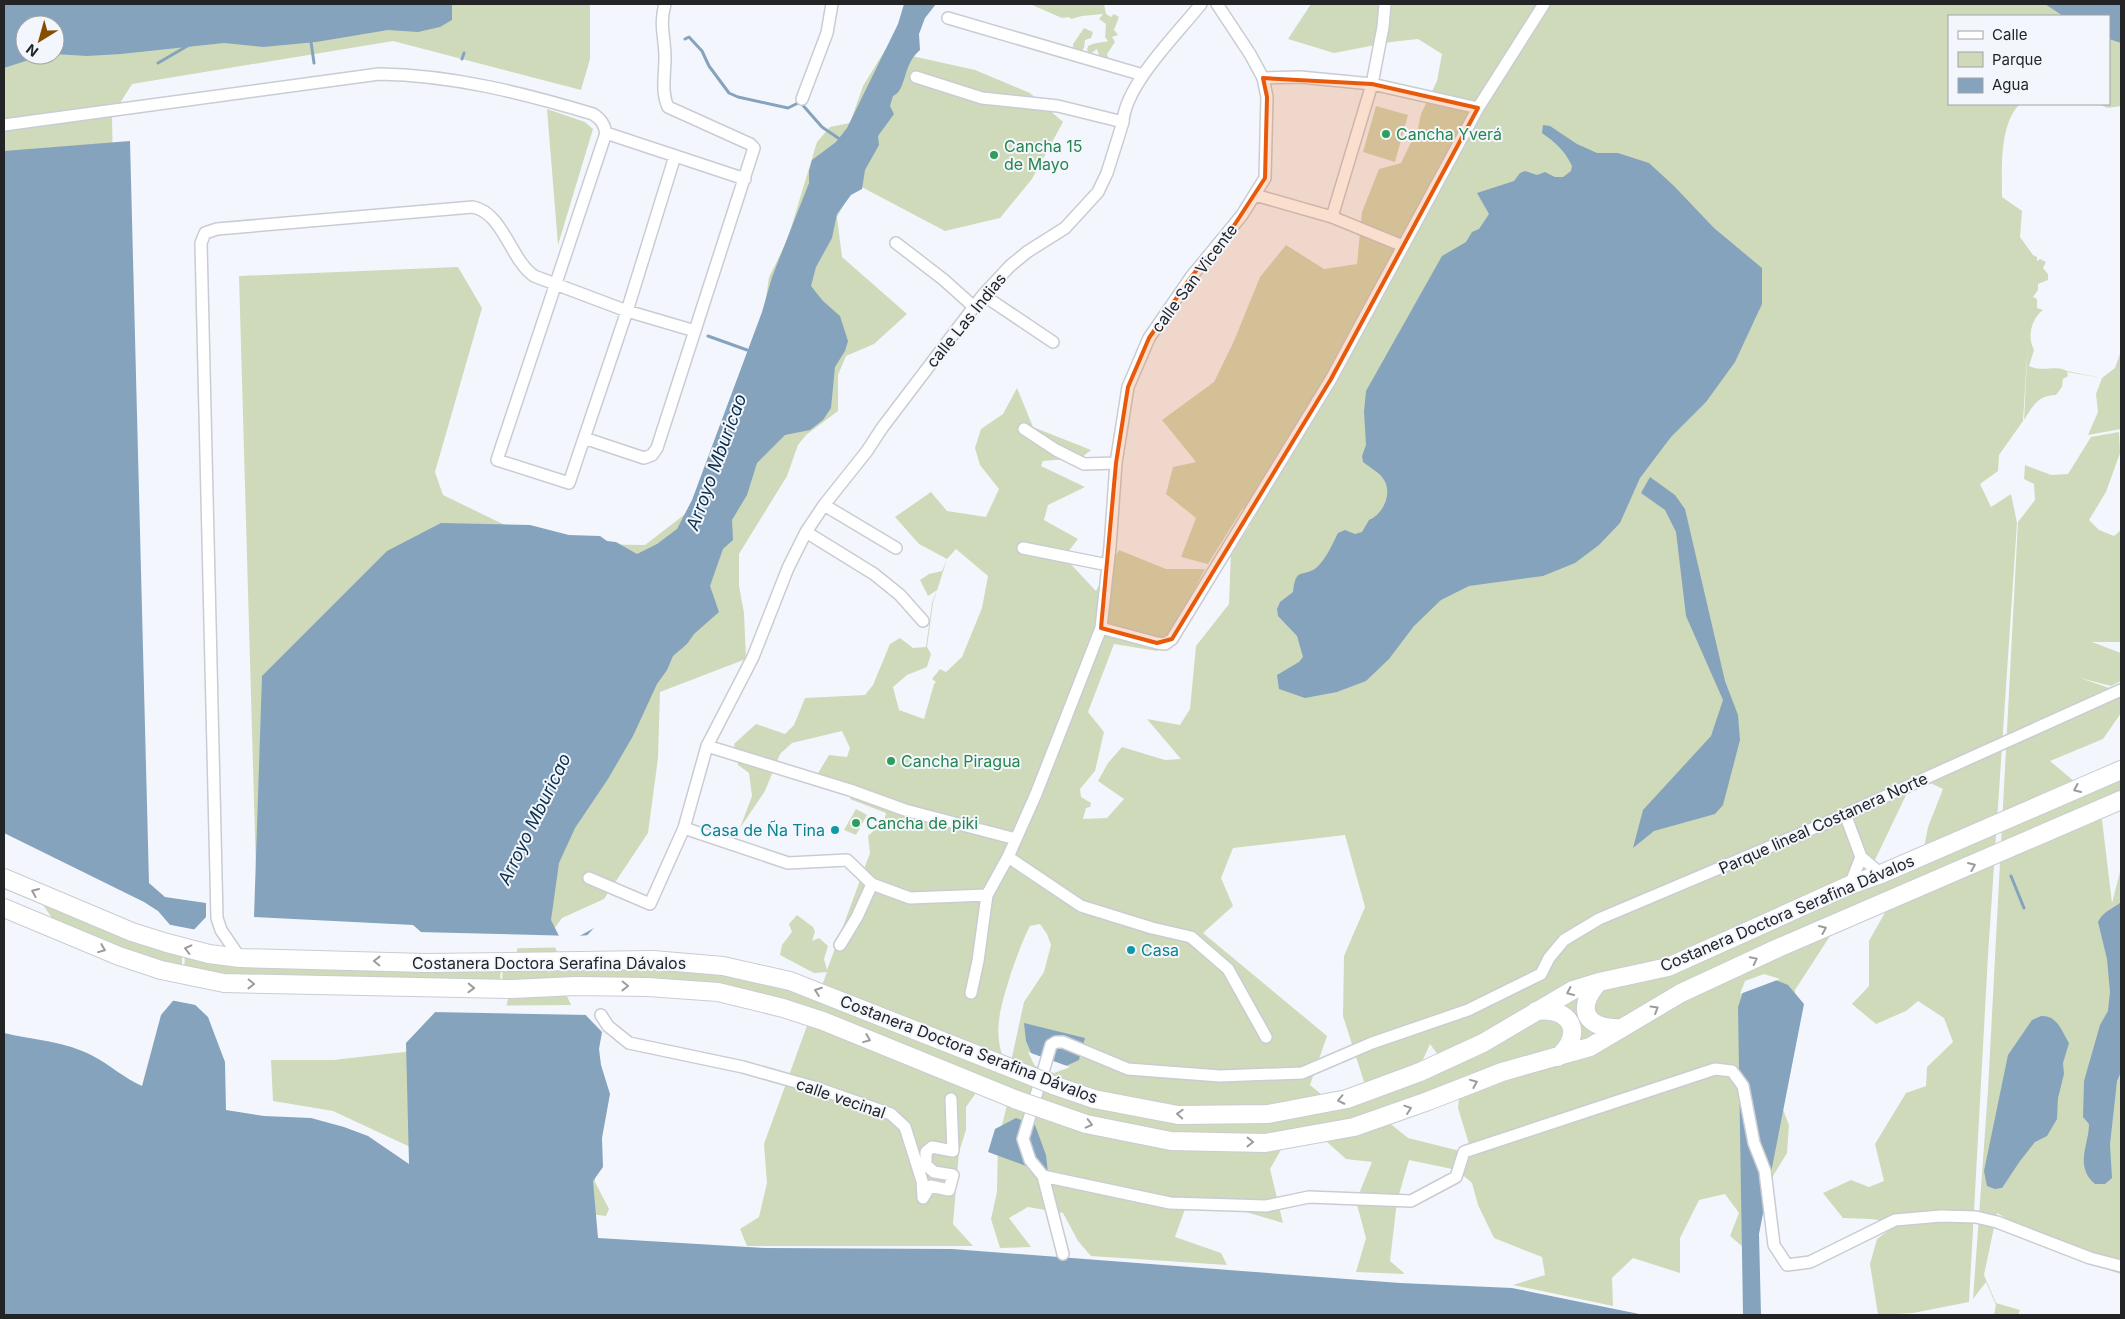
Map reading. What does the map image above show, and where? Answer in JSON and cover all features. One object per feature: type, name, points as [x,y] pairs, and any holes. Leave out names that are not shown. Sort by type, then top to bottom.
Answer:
[{"type":"highway","name":"Costanera Doctora Serafina Dávalos","points":[[4,878],[132,932],[210,954],[240,958],[426,963],[653,960],[723,966],[790,981],[1053,1085],[1094,1099],[1178,1115],[1268,1114],[1347,1099],[1420,1072],[1483,1043],[1573,990],[1599,982],[1668,967],[1850,885],[1882,874],[2121,770]]},
{"type":"highway","name":"Costanera Doctora Serafina Dávalos","points":[[4,908],[119,956],[161,970],[224,984],[512,989],[576,986],[648,987],[718,992],[783,1008],[823,1022],[1017,1100],[1086,1124],[1171,1141],[1265,1143],[1354,1127],[1502,1072],[1590,1047],[1681,993],[1778,948],[2121,800]]},
{"type":"highway","points":[[1599,982],[1591,991],[1586,1001],[1586,1012],[1590,1020],[1598,1025],[1608,1029],[1622,1028]]},
{"type":"highway","points":[[1536,1011],[1555,1010],[1563,1014],[1568,1020],[1572,1030],[1570,1041],[1565,1051],[1558,1057]]},
{"type":"street","points":[[584,438],[644,458],[652,455],[657,448],[754,148],[750,144],[668,108],[664,98],[665,55],[661,18],[665,4]]},
{"type":"street","points":[[802,99],[827,33],[832,4]]},
{"type":"street","name":"calle Las Indias","points":[[589,878],[650,904],[684,828],[707,746],[753,657],[777,591],[806,532],[824,505],[867,451],[882,428],[983,295],[1022,257],[1065,228],[1098,192],[1107,173],[1123,122],[1123,114],[1131,95],[1144,75],[1201,4]]},
{"type":"street","name":"calle San Vicente","points":[[987,895],[1016,839],[1102,628],[1116,463],[1128,386],[1149,338],[1191,276],[1242,216],[1265,178],[1267,97],[1262,78],[1250,54],[1217,4]]},
{"type":"street","points":[[1332,218],[1372,84],[1383,27],[1385,4]]},
{"type":"street","points":[[1102,628],[1157,644],[1165,644],[1172,639],[1330,379],[1478,108],[1544,4]]},
{"type":"street","points":[[948,18],[1144,75]]},
{"type":"street","points":[[4,125],[379,74],[411,74],[443,78],[525,95],[593,114],[604,124],[606,133],[497,460],[569,483],[627,311],[675,156]]},
{"type":"street","points":[[916,77],[982,98],[1058,106],[1123,122]]},
{"type":"street","points":[[1262,78],[1300,77],[1372,84],[1478,108]]},
{"type":"street","points":[[606,133],[745,179]]},
{"type":"street","points":[[1255,195],[1332,218],[1403,246]]},
{"type":"street","points":[[240,958],[221,930],[217,918],[200,243],[205,233],[217,228],[473,207],[483,209],[491,217],[526,270],[534,276],[627,311],[696,331]]},
{"type":"street","points":[[896,243],[944,280],[974,307]]},
{"type":"street","points":[[983,295],[1053,342]]},
{"type":"street","points":[[1024,428],[1056,450],[1084,464],[1116,463]]},
{"type":"street","points":[[824,505],[896,548]]},
{"type":"street","points":[[806,532],[874,574],[900,595],[923,621]]},
{"type":"street","points":[[1023,548],[1108,565]]},
{"type":"street","name":"Parque lineal Costanera Norte","points":[[1043,1176],[1030,1160],[1023,1139],[1051,1045],[1056,1042],[1062,1042],[1128,1069],[1220,1076],[1302,1074],[1372,1043],[1468,1010],[1541,974],[1549,958],[1564,940],[1599,919],[1845,814],[2121,690]]},
{"type":"street","points":[[707,746],[850,790],[905,810],[1016,839]]},
{"type":"street","points":[[1845,814],[1861,857],[1882,874]]},
{"type":"street","points":[[684,828],[788,863],[847,860],[872,884],[910,898],[987,895],[978,961],[971,993]]},
{"type":"street","points":[[1008,857],[1081,906],[1152,928],[1190,937],[1228,969],[1266,1037]]},
{"type":"street","points":[[1850,885],[1861,857]]},
{"type":"street","points":[[840,945],[857,917],[872,884]]},
{"type":"street","name":"calle vecinal","points":[[601,1015],[608,1026],[629,1043],[743,1067],[817,1088],[891,1114],[905,1127],[922,1181],[923,1198],[930,1186],[949,1190],[953,1175],[934,1172],[926,1166],[926,1152],[932,1147],[953,1151],[951,1099]]},
{"type":"street","points":[[1063,1254],[1043,1176],[1170,1203],[1266,1206],[1309,1197],[1411,1200],[1456,1177],[1464,1152],[1715,1069],[1732,1071],[1743,1086],[1754,1143],[1765,1171],[1774,1246],[1788,1265],[1810,1262],[1895,1220],[1941,1216],[1976,1217],[1998,1222],[2090,1258],[2121,1266]]},
{"type":"highlighted area","points":[[1263,78],[1372,84],[1478,108],[1331,379],[1172,639],[1157,643],[1101,628],[1116,463],[1128,387],[1149,338],[1191,277],[1235,224],[1265,178],[1267,97]]},
{"type":"green space","points":[[4,4],[590,4],[590,59],[581,90],[393,41],[132,84],[112,116],[126,834],[4,829]]},
{"type":"green space","points":[[1030,4],[1104,4],[1106,14],[1111,17],[1114,14],[1119,17],[1114,30],[1118,35],[1112,37],[1115,42],[1107,54],[1109,60],[1100,58],[1097,49],[1090,54],[1087,50],[1088,46],[1108,41],[1105,37],[1106,24],[1099,19],[1103,14],[1071,19],[1069,17],[1062,18]]},
{"type":"green space","points":[[1311,4],[2121,4],[2121,106],[2108,108],[2100,105],[2110,105],[2110,15],[1948,15],[1948,105],[2019,105],[2008,123],[2005,135],[2002,161],[2002,197],[2022,211],[2020,237],[2033,255],[2037,257],[2037,261],[2040,259],[2046,262],[2043,268],[2048,274],[2048,280],[2038,284],[2038,290],[2033,297],[2037,299],[2037,308],[2043,310],[2031,328],[2031,340],[2034,350],[2029,366],[2040,369],[2059,368],[2102,378],[2067,372],[2068,376],[2063,379],[2062,387],[2056,395],[2040,399],[2024,420],[2028,341],[2023,421],[1999,455],[1998,471],[1980,484],[1991,507],[2011,494],[2017,523],[1988,955],[1969,1302],[1913,1313],[1878,1315],[1870,1264],[1877,1239],[1899,1223],[1843,1218],[1823,1193],[1851,1180],[1869,1187],[1884,1181],[1875,1144],[1906,1093],[1926,1086],[1927,1067],[1953,1042],[1944,1018],[1918,1001],[1906,1011],[1876,1024],[1852,1004],[1869,986],[1869,941],[1887,909],[1845,913],[1795,990],[1795,1045],[1776,1091],[1789,1125],[1787,1153],[1773,1176],[1759,1213],[1749,1252],[1730,1236],[1739,1213],[1725,1194],[1699,1200],[1680,1238],[1680,1273],[1633,1258],[1612,1278],[1613,1306],[1513,1285],[1545,1275],[1542,1257],[1494,1238],[1478,1205],[1472,1183],[1457,1170],[1409,1160],[1397,1201],[1390,1261],[1405,1274],[1356,1272],[1366,1238],[1356,1201],[1372,1162],[1346,1159],[1327,1142],[1297,1132],[1290,1134],[1270,1169],[1283,1223],[1226,1206],[1185,1209],[1175,1237],[1221,1253],[1227,1265],[1091,1256],[1078,1241],[1063,1213],[1028,1207],[1009,1218],[1031,1247],[1000,1248],[991,1219],[997,1192],[998,1141],[1009,1097],[983,1083],[966,1107],[966,1130],[959,1152],[953,1224],[973,1246],[747,1246],[740,1229],[759,1217],[767,1183],[764,1144],[812,1012],[786,1003],[563,988],[574,1011],[597,1118],[595,1182],[609,1209],[606,1216],[541,1208],[333,1111],[273,1101],[271,1060],[333,1060],[413,1051],[506,1009],[511,982],[502,982],[503,965],[514,965],[520,936],[516,543],[645,545],[689,511],[763,319],[769,277],[787,241],[817,142],[830,127],[850,123],[863,86],[885,50],[975,70],[1030,93],[1063,122],[1032,179],[1000,218],[945,231],[856,184],[837,217],[842,257],[907,314],[874,344],[846,356],[838,375],[838,411],[806,435],[798,445],[787,476],[739,554],[739,586],[744,613],[746,659],[660,692],[658,758],[648,833],[604,899],[562,918],[549,936],[560,957],[714,970],[818,996],[827,972],[814,973],[780,955],[782,945],[792,932],[789,924],[797,915],[813,927],[815,932],[812,941],[819,938],[828,946],[824,959],[827,970],[870,853],[868,836],[884,821],[886,813],[850,799],[855,784],[838,786],[811,785],[829,755],[847,757],[850,748],[842,731],[792,743],[780,754],[765,791],[740,828],[752,796],[749,773],[738,765],[734,744],[756,724],[785,734],[794,725],[805,698],[865,695],[873,685],[890,644],[900,638],[913,648],[926,647],[932,603],[937,590],[928,596],[920,580],[929,574],[942,571],[947,559],[919,544],[895,517],[931,492],[947,511],[986,517],[999,489],[980,465],[975,448],[981,429],[1003,414],[1017,388],[1033,427],[1091,450],[1081,458],[1043,461],[1041,466],[1085,487],[1048,505],[1044,520],[1078,539],[1064,557],[1096,591],[1119,550],[1166,569],[1205,569],[1185,607],[1180,636],[1157,651],[1114,644],[1088,712],[1104,732],[1095,771],[1080,789],[1081,797],[1091,803],[1090,807],[1086,808],[1083,819],[1107,818],[1124,799],[1098,781],[1108,763],[1122,747],[1165,760],[1181,759],[1147,719],[1180,725],[1190,709],[1196,646],[1229,604],[1231,551],[1250,526],[1243,508],[1208,564],[1181,557],[1196,518],[1166,494],[1173,467],[1196,462],[1162,420],[1214,382],[1234,341],[1260,277],[1286,245],[1324,269],[1357,264],[1362,212],[1379,169],[1401,163],[1437,81],[1442,54],[1418,39],[1334,53],[1288,39]],"holes":[[[956,549],[988,576],[982,608],[962,657],[946,672],[940,669],[932,679],[936,682],[924,719],[899,710],[893,687],[907,675],[927,667],[931,654],[927,647],[933,603],[947,559]],[[1928,782],[1943,789],[1928,827],[1921,863],[1861,889],[1908,791]],[[1345,835],[1365,907],[1344,956],[1343,1016],[1366,1088],[1338,1108],[1310,1085],[1327,1036],[1203,933],[1233,906],[1221,878],[1233,848]],[[1040,924],[1047,934],[1051,945],[1044,972],[1024,1002],[1009,1071],[1003,1058],[998,1034],[1003,999],[1022,943],[1030,926]],[[1430,1044],[1444,1063],[1413,1082]],[[1461,1078],[1458,1108],[1472,1154],[1408,1138],[1382,1117],[1393,1107]]]},
{"type":"green space","points":[[1084,28],[1093,32],[1091,38],[1085,40],[1084,48],[1080,52],[1073,50],[1073,44]]},
{"type":"green space","name":"Cancha Yverá","points":[[1376,106],[1408,115],[1395,162],[1363,152]]},
{"type":"green space","points":[[547,109],[585,122],[593,129],[558,245]]},
{"type":"green space","points":[[458,267],[482,308],[435,472],[443,495],[513,529],[257,907],[239,276]]},
{"type":"green space","points":[[2121,351],[2121,429],[2088,435],[2098,412],[2096,394],[2102,378],[2115,368]]},
{"type":"green space","points":[[2119,432],[2120,453],[2106,492],[2089,520],[2099,530],[2114,536],[2121,530],[2121,642],[2092,642],[2121,653],[2121,681],[2111,686],[2080,678],[2121,692],[2121,713],[2103,739],[2050,761],[2087,792],[2121,778],[2121,793],[2100,803],[2112,903],[2121,868],[2121,1274],[2075,1259],[1997,1213],[1984,1275],[1996,1303],[2020,1310],[2018,1315],[1994,1315],[1996,1305],[1986,1282],[1973,1299],[1988,1090],[2018,522],[2035,500],[2034,484],[2024,479],[2025,465],[2051,475],[2068,474],[2091,437]]},
{"type":"green space","name":"Cancha de piki","points":[[856,809],[867,815],[856,835],[844,830]]},
{"type":"green space","points":[[4,883],[182,953],[182,969],[150,961],[55,922],[43,905],[4,889]]},
{"type":"green space","points":[[185,954],[501,965],[500,982],[268,982],[184,970]]},
{"type":"water","points":[[4,4],[452,4],[452,20],[440,27],[418,32],[388,30],[316,42],[263,47],[224,43],[87,56],[65,55],[65,15],[15,15],[15,64],[4,68]]},
{"type":"water","name":"Arroyo Mburicao","points":[[904,4],[936,4],[925,18],[919,34],[920,50],[910,63],[901,88],[893,96],[890,106],[894,114],[878,136],[879,145],[865,170],[862,189],[851,195],[837,214],[832,238],[816,267],[811,286],[823,301],[840,316],[848,341],[845,351],[835,367],[831,408],[823,420],[810,430],[785,435],[757,463],[747,495],[732,520],[733,540],[723,549],[710,586],[719,612],[673,656],[667,670],[657,684],[633,736],[608,779],[575,828],[559,863],[551,920],[559,936],[576,938],[594,928],[578,945],[438,947],[413,925],[254,917],[262,676],[387,551],[441,523],[530,525],[569,535],[600,536],[607,541],[616,542],[637,554],[657,544],[677,529],[692,500],[762,312],[772,277],[809,183],[809,171],[812,160],[836,142],[847,128],[898,24]]},
{"type":"water","points":[[2045,4],[2121,4],[2121,43],[2110,39],[2110,15],[2062,15]]},
{"type":"water","points":[[1543,125],[1550,126],[1577,144],[1597,153],[1618,153],[1649,163],[1714,228],[1762,268],[1762,304],[1735,362],[1706,402],[1671,437],[1640,478],[1620,523],[1599,545],[1575,563],[1543,576],[1469,586],[1441,600],[1414,626],[1389,659],[1366,681],[1337,692],[1305,698],[1279,689],[1277,675],[1299,662],[1303,657],[1297,636],[1278,616],[1277,609],[1280,602],[1293,592],[1294,584],[1300,574],[1311,571],[1320,564],[1338,533],[1345,530],[1355,534],[1362,532],[1369,520],[1379,513],[1386,502],[1386,483],[1380,475],[1363,462],[1362,456],[1366,445],[1364,412],[1366,391],[1442,256],[1466,242],[1472,232],[1479,229],[1489,214],[1477,193],[1514,181],[1520,173],[1525,171],[1537,175],[1545,172],[1555,177],[1563,177],[1571,171],[1572,166],[1563,151],[1542,133]]},
{"type":"water","points":[[130,141],[149,883],[165,897],[206,903],[206,917],[189,935],[177,933],[158,911],[144,902],[4,833],[4,151]]},
{"type":"water","points":[[1650,477],[1675,495],[1685,509],[1725,681],[1738,715],[1740,740],[1723,805],[1715,814],[1654,831],[1633,848],[1643,810],[1711,736],[1723,700],[1686,616],[1676,532],[1665,510],[1641,493]]},
{"type":"water","points":[[2121,902],[2121,1072],[2117,1081],[2110,1144],[2112,1178],[2105,1184],[2095,1184],[2085,1170],[2084,1163],[2089,1124],[2083,1117],[2084,1081],[2100,1025],[2108,1011],[2110,992],[2107,959],[2098,922],[2105,913]]},
{"type":"water","points":[[1765,976],[1788,985],[1804,1004],[1759,1234],[1761,1315],[1743,1315],[1738,1007],[1746,983]]},
{"type":"water","points":[[177,996],[189,999],[208,1017],[225,1062],[226,1110],[264,1116],[311,1118],[344,1127],[368,1136],[409,1164],[406,1043],[439,1008],[578,1007],[602,1032],[599,1049],[601,1065],[610,1094],[602,1138],[603,1167],[593,1181],[598,1238],[766,1248],[952,1249],[1400,1283],[1512,1288],[1644,1315],[4,1315],[4,1033],[72,1047],[99,1060],[142,1086],[161,1015]]},
{"type":"water","points":[[2041,1016],[2047,1016],[2055,1021],[2069,1043],[2063,1063],[2064,1074],[2058,1098],[2057,1119],[2047,1136],[2035,1142],[2002,1188],[1995,1189],[1987,1186],[1984,1171],[2008,1055],[2032,1020]]},
{"type":"water","points":[[1024,1023],[1085,1038],[1079,1060],[1055,1071],[1036,1064],[1026,1041]]},
{"type":"water","points":[[1016,1118],[1035,1125],[1046,1155],[1048,1174],[988,1152],[995,1129]]},
{"type":"pier","points":[[166,924],[197,930],[189,938],[177,936]]},
{"type":"pier","points":[[417,932],[591,935],[578,947],[438,950]]},
{"type":"pier","points":[[1764,974],[1780,979],[1740,994],[1745,981]]},
{"type":"pier","points":[[177,994],[191,996],[201,1006],[170,1000]]},
{"type":"pier","points":[[578,1005],[589,1015],[432,1012],[439,1006]]},
{"type":"pier","points":[[1028,1052],[1070,1067],[1054,1073],[1035,1066]]},
{"type":"waterway","points":[[685,39],[689,37],[702,51],[709,66],[729,93],[738,97],[788,108],[800,102],[822,127],[841,140]]},
{"type":"waterway","points":[[311,42],[314,63]]},
{"type":"waterway","points":[[158,63],[189,45]]},
{"type":"waterway","points":[[462,59],[464,53]]},
{"type":"waterway","points":[[708,336],[747,350]]},
{"type":"waterway","points":[[2011,876],[2024,908]]},
{"type":"place","name":"Cancha Yverá","points":[[1386,134]]},
{"type":"place","name":"Cancha 15 de Mayo","points":[[994,155]]},
{"type":"place","name":"Cancha Piragua","points":[[891,761]]},
{"type":"place","name":"Cancha de piki","points":[[856,823]]},
{"type":"place","name":"Casa de Ña Tina","points":[[835,830]]},
{"type":"place","name":"Casa","points":[[1131,950]]}]
